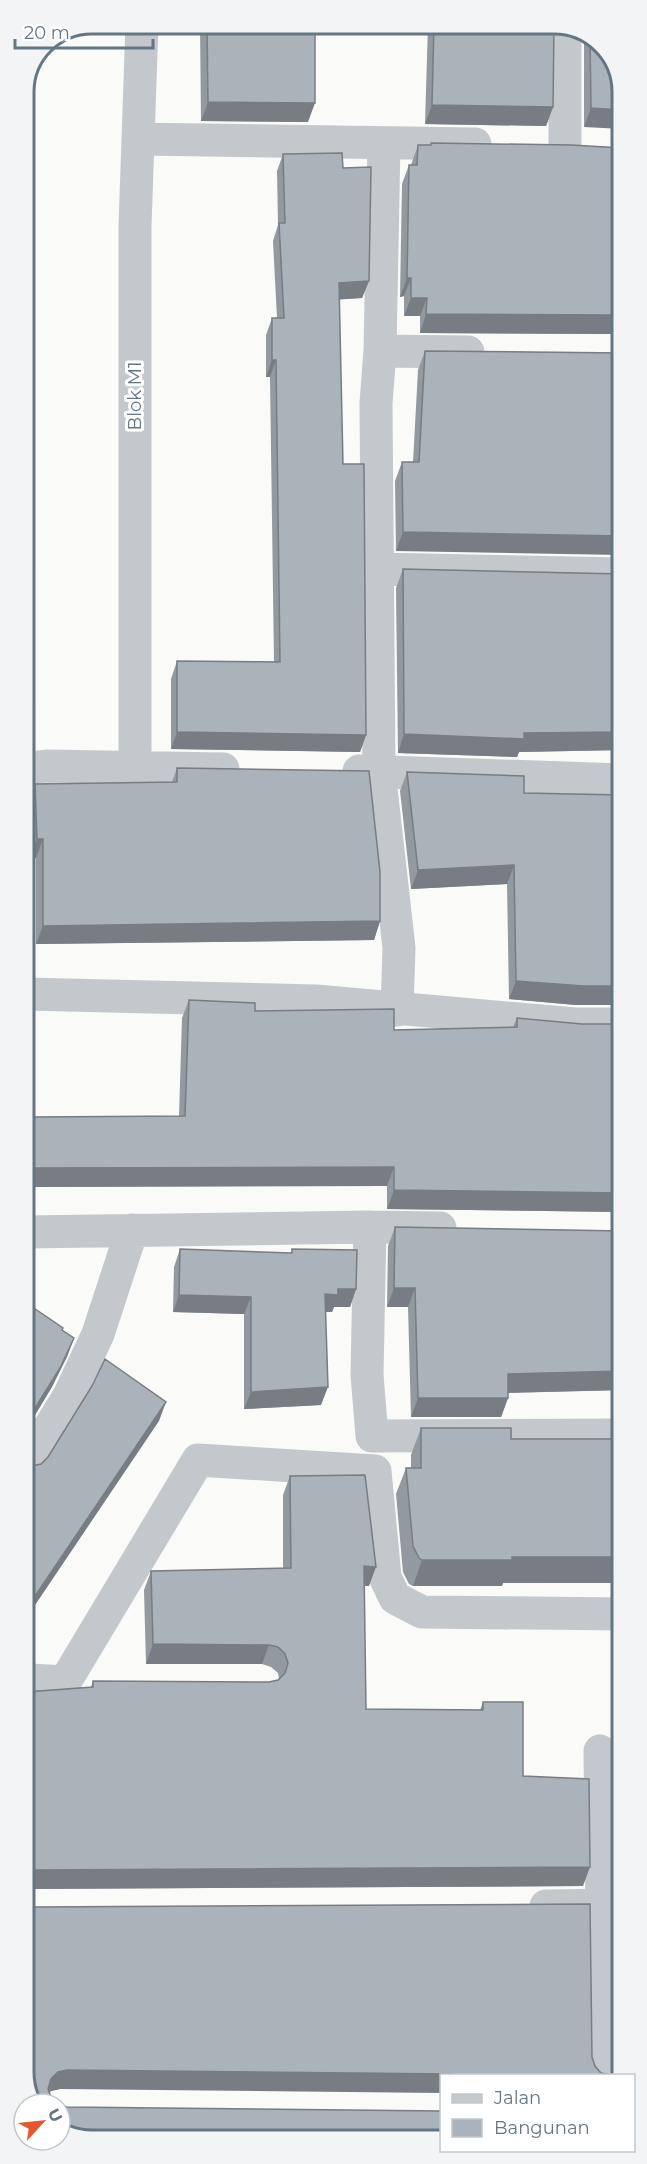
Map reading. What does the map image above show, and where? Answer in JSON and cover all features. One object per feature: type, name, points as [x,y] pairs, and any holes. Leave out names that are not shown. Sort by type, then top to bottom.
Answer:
[{"type":"street","name":"Blok M1","points":[[135,767],[135,226],[142,34]]},
{"type":"street","points":[[565,36],[565,145]]},
{"type":"street","points":[[138,139],[599,147]]},
{"type":"street","points":[[384,143],[380,351],[376,403],[379,771],[399,948],[397,1010]]},
{"type":"street","points":[[380,351],[503,352]]},
{"type":"street","points":[[378,569],[612,574]]},
{"type":"street","points":[[34,768],[252,770]]},
{"type":"street","points":[[334,771],[612,780]]},
{"type":"street","points":[[34,993],[316,1001],[575,1024],[612,1024]]},
{"type":"street","points":[[370,1227],[367,1363],[372,1436],[612,1435]]},
{"type":"street","points":[[34,1232],[370,1227],[473,1229]]},
{"type":"street","points":[[34,1452],[69,1396],[98,1334],[132,1230]]},
{"type":"street","points":[[65,1682],[198,1460],[375,1470],[385,1577],[395,1598],[422,1612],[612,1614]]},
{"type":"street","points":[[34,1680],[100,1682]]},
{"type":"street","points":[[600,1751],[612,1893]]},
{"type":"street","points":[[519,1906],[612,1905]]},
{"type":"street","points":[[604,2074],[612,1924]]},
{"type":"building","points":[[207,34],[315,34],[315,103],[208,102]]},
{"type":"building","points":[[434,35],[554,35],[553,107],[432,105]]},
{"type":"building","points":[[590,47],[605,63],[612,92],[612,109],[591,108]]},
{"type":"building","points":[[431,143],[612,147],[612,315],[426,314],[427,298],[411,298],[411,278],[407,278],[409,165],[417,165],[418,145],[431,145]]},
{"type":"building","points":[[342,153],[343,168],[371,167],[369,281],[339,283],[343,464],[364,464],[366,735],[177,732],[177,661],[280,662],[276,360],[272,360],[272,318],[284,318],[279,223],[285,223],[283,154]]},
{"type":"building","points":[[425,351],[612,353],[612,536],[403,532],[402,462],[419,462]]},
{"type":"building","points":[[403,569],[612,574],[612,732],[524,733],[524,739],[404,734]]},
{"type":"building","points":[[177,768],[369,771],[380,872],[380,921],[43,926],[43,839],[37,839],[35,784],[177,782]]},
{"type":"building","points":[[407,772],[524,776],[524,793],[612,795],[612,986],[516,981],[514,865],[418,870]]},
{"type":"building","points":[[189,1000],[255,1003],[255,1011],[394,1009],[394,1030],[517,1027],[517,1018],[582,1024],[612,1024],[612,1193],[394,1190],[394,1167],[34,1168],[34,1117],[185,1116]]},
{"type":"building","points":[[395,1227],[612,1231],[612,1371],[508,1374],[508,1398],[418,1398],[415,1288],[394,1288]]},
{"type":"building","points":[[180,1249],[292,1253],[292,1249],[357,1250],[356,1289],[338,1289],[338,1295],[325,1294],[328,1387],[251,1392],[251,1297],[179,1295]]},
{"type":"building","points":[[34,1308],[74,1338],[60,1368],[34,1410]]},
{"type":"building","points":[[105,1359],[166,1402],[34,1598],[34,1466],[41,1464],[48,1457],[92,1386]]},
{"type":"building","points":[[421,1428],[511,1428],[511,1439],[612,1439],[612,1557],[422,1560],[413,1546],[406,1468],[421,1468]]},
{"type":"building","points":[[365,1475],[376,1567],[364,1566],[366,1709],[483,1710],[483,1702],[523,1702],[523,1776],[589,1779],[590,1867],[34,1870],[34,1691],[93,1687],[93,1681],[269,1682],[278,1680],[285,1673],[288,1663],[285,1654],[278,1647],[269,1645],[153,1644],[151,1571],[291,1568],[290,1476]]},
{"type":"building","points":[[590,1904],[592,2057],[595,2066],[601,2073],[606,2074],[67,2070],[58,2072],[51,2079],[49,2092],[38,2092],[34,2072],[34,1907]]},
{"type":"building","points":[[72,2107],[440,2111],[440,2130],[77,2128],[72,2126]]}]
